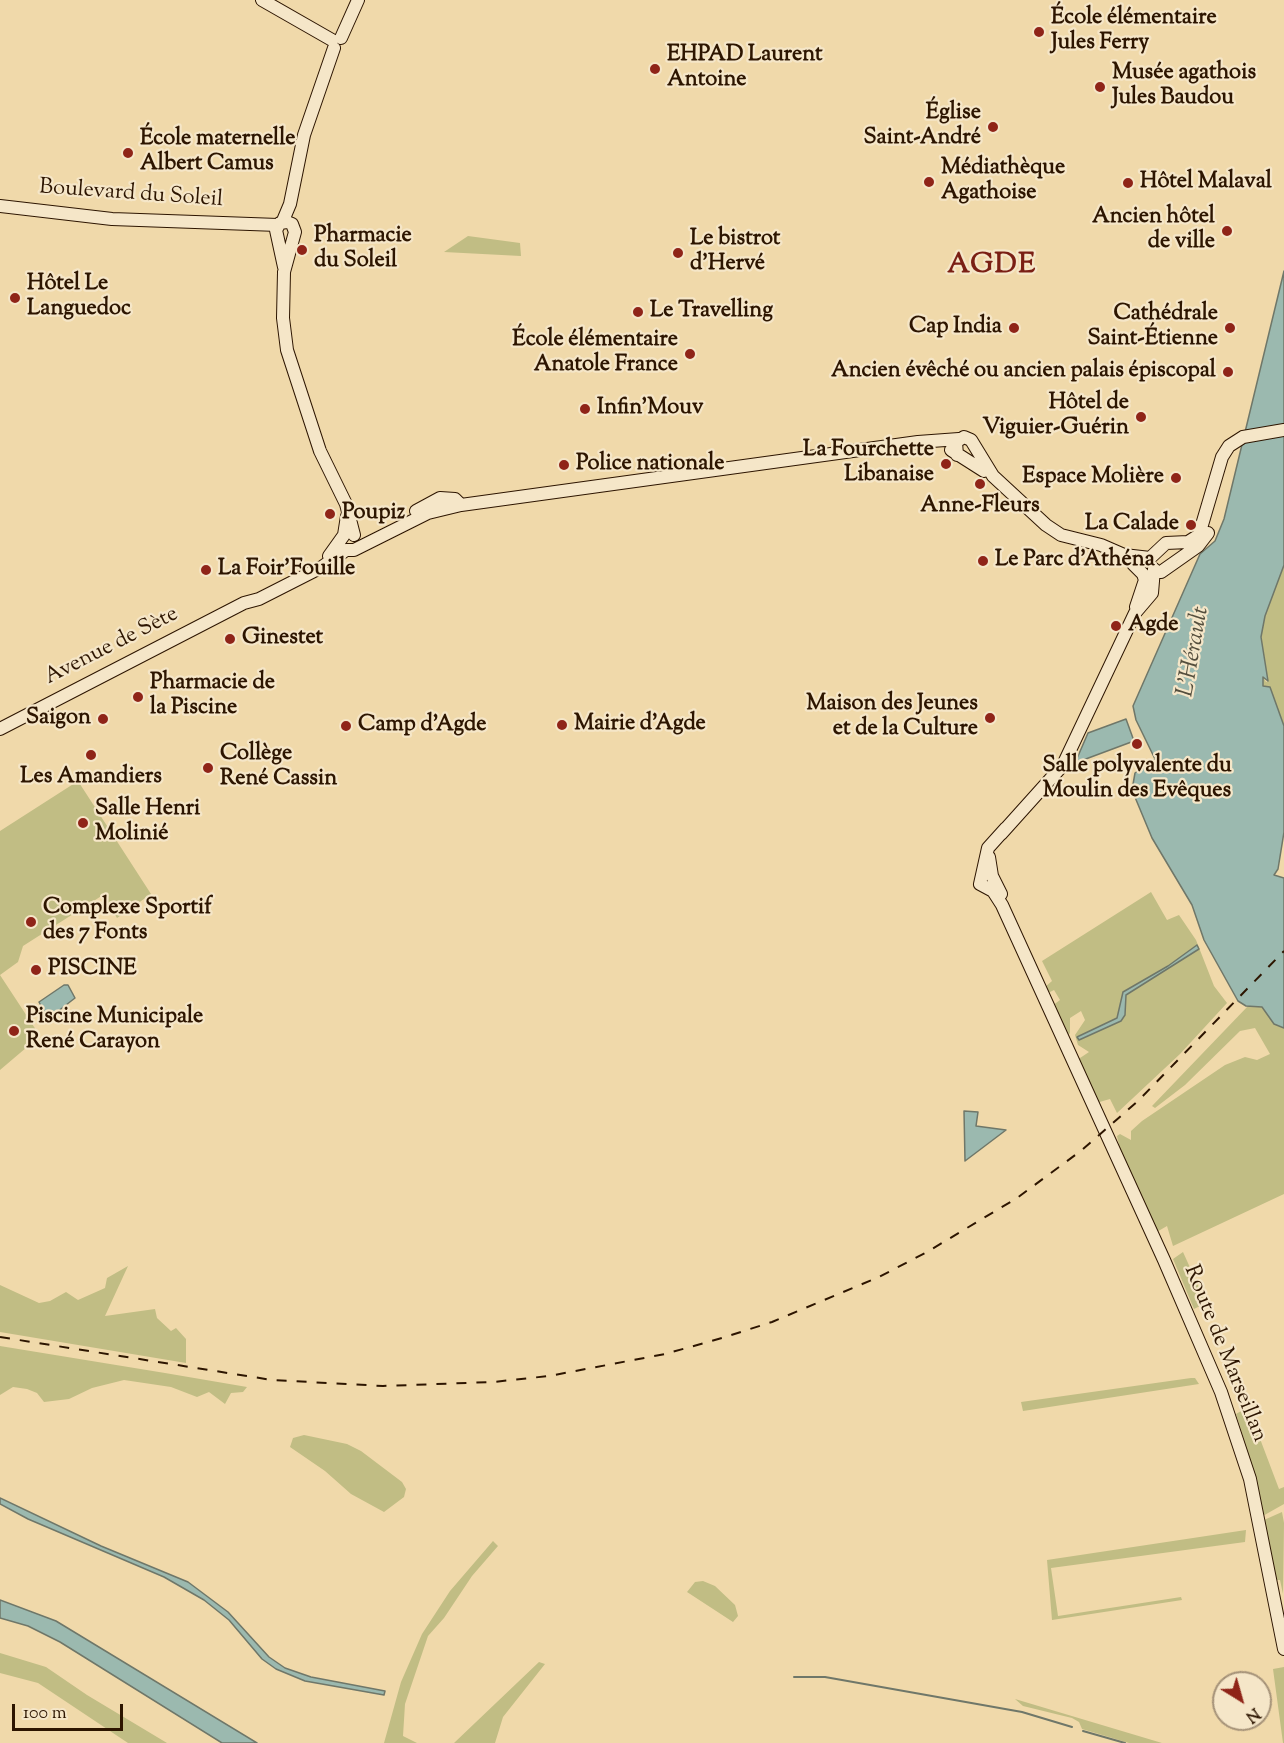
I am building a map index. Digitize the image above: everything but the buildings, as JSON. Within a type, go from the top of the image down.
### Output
[{"type":"main road","points":[[262,0],[336,42]]},
{"type":"main road","points":[[350,541],[348,509],[320,451],[287,350],[283,318],[283,231],[304,135],[336,42],[358,0]]},
{"type":"main road","name":"Boulevard du Soleil","points":[[0,206],[112,219],[259,226],[283,231]]},
{"type":"main road","points":[[1134,613],[1152,593],[1154,567],[1166,543],[1188,542],[1199,535],[1212,498],[1222,457],[1231,445],[1249,436],[1284,430]]},
{"type":"main road","points":[[961,456],[955,447],[959,439],[968,438],[975,445],[993,476]]},
{"type":"main road","name":"Avenue de Sète","points":[[0,729],[244,603],[259,599],[322,567],[350,541],[428,513],[461,505],[959,439]]},
{"type":"main road","points":[[932,442],[947,447],[993,476],[1046,525],[1062,535],[1154,567]]},
{"type":"main road","points":[[961,456],[973,454],[975,445]]},
{"type":"main road","name":"Avenue de Sète","points":[[350,541],[373,535],[440,498],[455,500],[461,505]]},
{"type":"main road","points":[[1079,540],[1097,551],[1133,564],[1154,567],[1180,559],[1207,536],[1211,524],[1212,498]]},
{"type":"main road","points":[[1176,543],[1181,550],[1180,559]]},
{"type":"main road","points":[[1090,707],[1134,613],[1145,580],[1143,574],[1133,564]]},
{"type":"main road","points":[[1090,707],[1109,684],[1140,616],[1157,598],[1154,567]]},
{"type":"main road","name":"Route de Marseillan","points":[[1090,707],[1063,765],[988,848],[988,880],[1038,980],[1180,1297],[1226,1407],[1250,1479],[1284,1649]]},
{"type":"shaded area","points":[[468,236],[520,243],[521,256],[444,252]]},
{"type":"shaded area","points":[[1284,565],[1284,726],[1270,688],[1263,686],[1262,675],[1266,682],[1268,681],[1261,637],[1265,616]]},
{"type":"shaded area","name":"Complexe Sportif des 7 Fonts","points":[[78,781],[151,894],[117,918],[103,895],[23,946],[18,962],[0,975],[0,831]]},
{"type":"shaded area","points":[[1151,892],[1167,920],[1179,915],[1196,940],[1214,986],[1227,1003],[1180,1054],[1117,1113],[1110,1099],[1096,1103],[1077,1060],[1089,1052],[1078,1045],[1075,1035],[1085,1020],[1081,1011],[1070,1018],[1070,1033],[1066,1037],[1052,1006],[1060,1000],[1054,990],[1048,993],[1045,987],[1052,981],[1042,961]]},
{"type":"shaded area","points":[[0,975],[40,1036],[0,1070]]},
{"type":"shaded area","points":[[1248,1006],[1263,1007],[1274,1024],[1284,1028],[1284,1194],[1173,1246],[1167,1226],[1155,1233],[1122,1159],[1117,1136],[1120,1134],[1131,1140],[1131,1131],[1142,1121],[1225,1065],[1245,1057],[1257,1060],[1270,1054],[1255,1028],[1240,1031],[1185,1085],[1155,1108],[1152,1106]]},
{"type":"shaded area","points":[[1183,1252],[1206,1303],[1194,1309],[1173,1259]]},
{"type":"shaded area","points":[[128,1266],[105,1316],[155,1309],[157,1318],[171,1331],[176,1328],[186,1339],[186,1363],[0,1332],[0,1285],[39,1303],[50,1301],[66,1292],[78,1300],[105,1288],[107,1278]]},
{"type":"shaded area","points":[[0,1346],[247,1387],[243,1392],[231,1393],[225,1404],[209,1392],[197,1397],[171,1387],[124,1380],[92,1388],[69,1399],[44,1402],[37,1393],[13,1387],[0,1395]]},
{"type":"shaded area","points":[[1195,1378],[1199,1384],[1023,1411],[1021,1402]]},
{"type":"shaded area","points":[[1248,1407],[1279,1489],[1284,1487],[1284,1504],[1261,1517],[1252,1466],[1236,1414]]},
{"type":"shaded area","points":[[304,1435],[347,1444],[361,1451],[402,1482],[406,1489],[404,1497],[384,1512],[351,1494],[325,1471],[290,1447],[293,1438]]},
{"type":"shaded area","points":[[1282,1512],[1284,1523],[1283,1594],[1280,1580],[1274,1580],[1264,1520]]},
{"type":"shaded area","points":[[1246,1530],[1245,1542],[1051,1568],[1058,1616],[1181,1597],[1182,1600],[1052,1620],[1047,1560]]},
{"type":"shaded area","points":[[493,1541],[498,1546],[472,1576],[444,1618],[428,1636],[405,1704],[403,1736],[417,1743],[384,1743],[401,1682],[422,1634],[450,1591]]},
{"type":"shaded area","points":[[703,1581],[715,1586],[735,1605],[738,1616],[733,1622],[687,1592],[695,1582]]},
{"type":"shaded area","points":[[0,1653],[46,1667],[87,1695],[167,1743],[128,1743],[38,1683],[0,1673]]},
{"type":"shaded area","points":[[539,1662],[545,1664],[503,1717],[495,1743],[454,1743]]},
{"type":"shaded area","points":[[1284,1667],[1284,1743],[1283,1743],[1273,1669]]},
{"type":"shaded area","points":[[1015,1699],[1162,1743],[1129,1743],[1082,1729],[1079,1722],[1072,1718],[1023,1706]]},
{"type":"water","name":"L'Hérault","points":[[1284,271],[1284,565],[1265,616],[1261,637],[1268,681],[1263,677],[1263,686],[1270,687],[1284,726],[1284,832],[1278,869],[1274,875],[1284,878],[1284,1028],[1274,1024],[1262,1007],[1246,1006],[1238,1001],[1204,940],[1192,905],[1152,838],[1132,790],[1135,773],[1155,759],[1136,720],[1133,706],[1200,554],[1215,541],[1224,519]]},
{"type":"water","points":[[1126,719],[1134,741],[1075,763],[1088,733]]},
{"type":"water","points":[[1197,945],[1199,949],[1126,995],[1125,1015],[1121,1021],[1079,1040],[1077,1037],[1117,1018],[1123,992],[1168,966]]},
{"type":"water","points":[[64,985],[68,985],[75,998],[48,1019],[39,1002]]},
{"type":"water","points":[[964,1111],[978,1112],[976,1126],[1006,1130],[965,1161]]},
{"type":"water","points":[[0,1498],[101,1546],[188,1582],[228,1612],[269,1657],[285,1668],[311,1677],[385,1691],[384,1695],[305,1681],[276,1669],[262,1659],[229,1620],[204,1600],[164,1577],[28,1519],[0,1504]]},
{"type":"water","points":[[0,1600],[56,1621],[257,1743],[222,1743],[60,1642],[28,1626],[0,1618]]},
{"type":"waterway","points":[[794,1677],[825,1677],[1022,1712],[1072,1727]]},
{"type":"waterway","points":[[1083,1731],[1125,1743]]},
{"type":"railway","points":[[0,1337],[272,1380],[383,1386],[493,1382],[549,1376],[665,1354],[722,1338],[772,1322],[879,1277],[927,1252],[1017,1198],[1082,1150],[1138,1101],[1284,951]]},
{"type":"place","name":"École élémentaire Jules Ferry","points":[[1039,32]]},
{"type":"place","name":"EHPAD Laurent Antoine","points":[[655,69]]},
{"type":"place","name":"Musée agathois Jules Baudou","points":[[1100,87]]},
{"type":"place","name":"Église Saint-André","points":[[993,127]]},
{"type":"place","name":"École maternelle Albert Camus","points":[[128,153]]},
{"type":"place","name":"Médiathèque Agathoise","points":[[929,182]]},
{"type":"place","name":"Hôtel Malaval","points":[[1128,183]]},
{"type":"place","name":"Ancien hôtel de ville","points":[[1227,231]]},
{"type":"place","name":"Pharmacie du Soleil","points":[[302,250]]},
{"type":"place","name":"Le bistrot d'Hervé","points":[[678,253]]},
{"type":"place","name":"Hôtel Le Languedoc","points":[[15,298]]},
{"type":"place","name":"Le Travelling","points":[[638,312]]},
{"type":"place","name":"Cap India","points":[[1014,328]]},
{"type":"place","name":"Cathédrale Saint-Étienne","points":[[1230,328]]},
{"type":"place","name":"École élémentaire Anatole France","points":[[690,354]]},
{"type":"place","name":"Ancien évêché ou ancien palais épiscopal","points":[[1228,372]]},
{"type":"place","name":"Infin'Mouv","points":[[585,409]]},
{"type":"place","name":"Hôtel de Viguier-Guérin","points":[[1141,417]]},
{"type":"place","name":"La Fourchette Libanaise","points":[[946,464]]},
{"type":"place","name":"Police nationale","points":[[564,465]]},
{"type":"place","name":"Espace Molière","points":[[1176,478]]},
{"type":"place","name":"Anne-Fleurs","points":[[980,484]]},
{"type":"place","name":"Poupiz","points":[[330,514]]},
{"type":"place","name":"La Calade","points":[[1191,525]]},
{"type":"place","name":"Le Parc d'Athéna","points":[[983,561]]},
{"type":"place","name":"La Foir'Fouille","points":[[206,570]]},
{"type":"place","name":"Agde","points":[[1116,626]]},
{"type":"place","name":"Ginestet","points":[[230,639]]},
{"type":"place","name":"Pharmacie de la Piscine","points":[[138,697]]},
{"type":"place","name":"Maison des Jeunes et de la Culture","points":[[990,718]]},
{"type":"place","name":"Saigon","points":[[103,719]]},
{"type":"place","name":"Mairie d'Agde","points":[[562,725]]},
{"type":"place","name":"Camp d'Agde","points":[[346,726]]},
{"type":"place","name":"Salle polyvalente du Moulin des Evêques","points":[[1137,744]]},
{"type":"place","name":"Les Amandiers","points":[[91,755]]},
{"type":"place","name":"Collège René Cassin","points":[[208,768]]},
{"type":"place","name":"Salle Henri Molinié","points":[[83,823]]},
{"type":"place","name":"Complexe Sportif des 7 Fonts","points":[[31,922]]},
{"type":"place","name":"PISCINE","points":[[36,970]]},
{"type":"place","name":"Piscine Municipale René Carayon","points":[[14,1031]]},
{"type":"district","name":"AGDE","points":[[992,267]]}]
